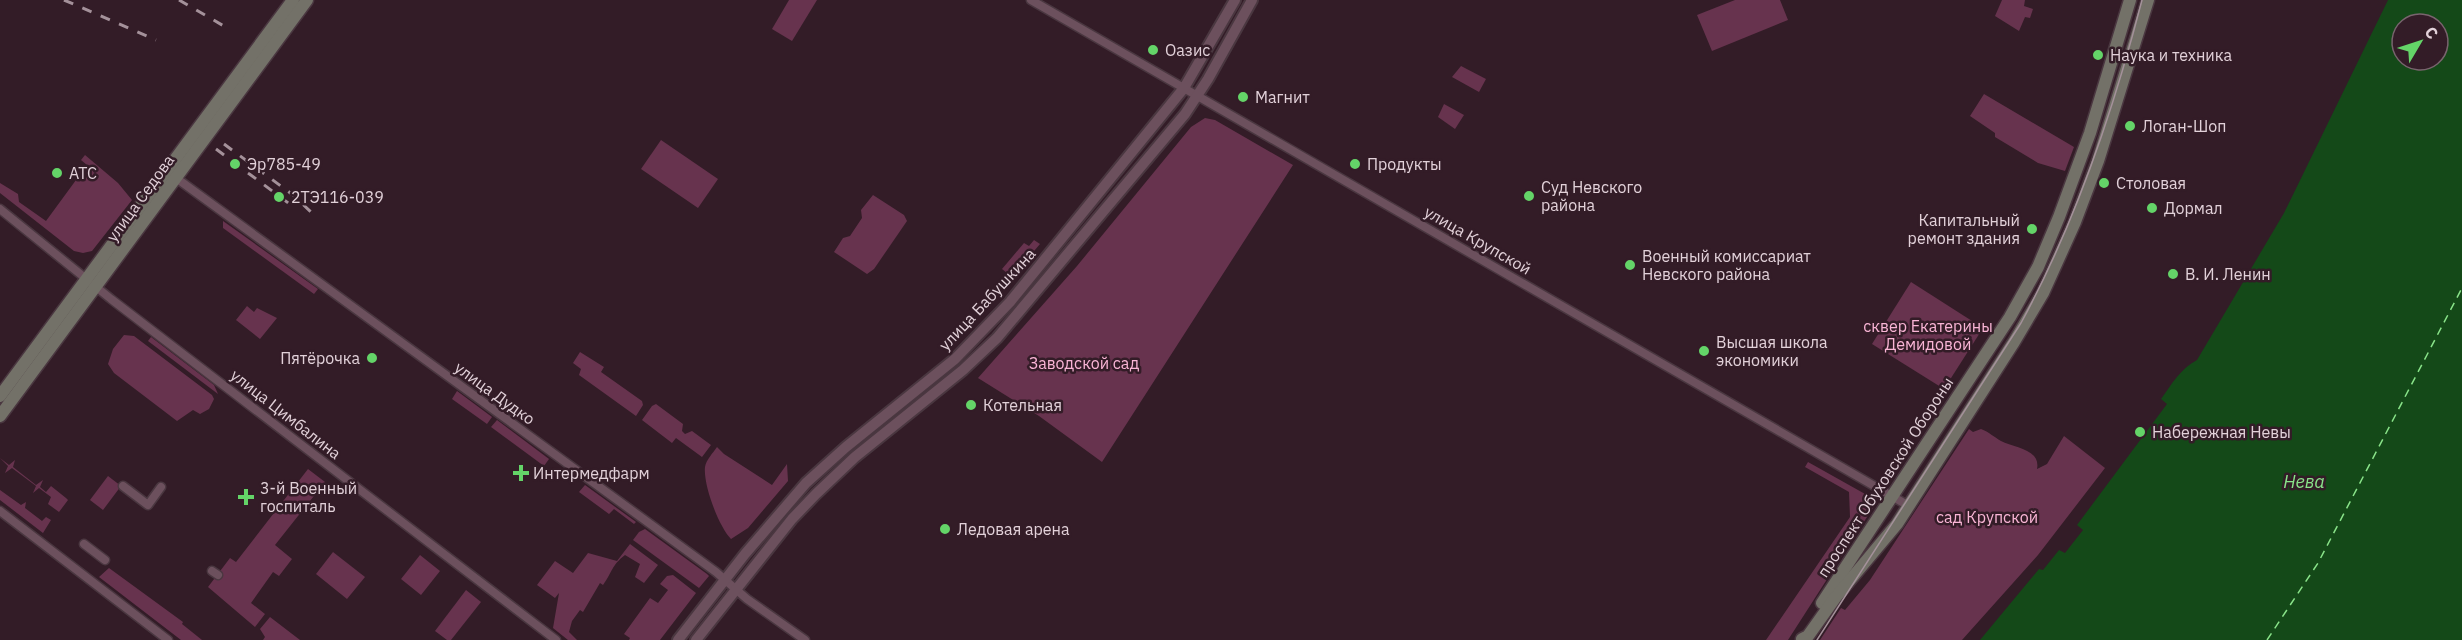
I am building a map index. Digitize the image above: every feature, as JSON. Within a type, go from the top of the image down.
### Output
[{"type":"main road","name":"улица Седова","points":[[0,416],[96,287],[171,174],[293,0]]},
{"type":"main road","name":"улица Седова","points":[[0,396],[86,278],[308,0]]},
{"type":"main road","name":"проспект Обуховской Обороны","points":[[1802,640],[1803,633],[1830,590],[2010,317],[2038,267],[2059,218],[2090,133],[2130,0]]},
{"type":"main road","name":"проспект Обуховской Обороны","points":[[1802,640],[1808,636],[1835,598],[1888,537],[2025,326],[2072,231],[2098,161],[2148,0]]},
{"type":"street","name":"улица Крупской","points":[[1030,0],[1909,506]]},
{"type":"street","name":"улица Бабушкина","points":[[678,640],[724,579],[806,483],[846,447],[954,359],[986,328],[1054,249],[1184,88],[1235,0]]},
{"type":"street","name":"улица Бабушкина","points":[[696,640],[792,519],[831,478],[963,370],[997,338],[1198,96],[1252,0]]},
{"type":"street","name":"улица Дудко","points":[[171,174],[805,640]]},
{"type":"street","name":"улица Цимбалина","points":[[0,209],[96,287],[556,640]]},
{"type":"street","points":[[123,486],[148,505],[161,487]]},
{"type":"street","points":[[0,511],[168,640]]},
{"type":"street","points":[[84,544],[105,560]]},
{"type":"green space","points":[[789,0],[817,0],[792,41],[772,29]]},
{"type":"green space","points":[[1735,0],[1780,0],[1788,20],[1712,51],[1697,15]]},
{"type":"green space","points":[[2002,0],[2025,0],[2024,6],[2033,9],[2030,18],[2025,17],[2019,31],[1995,16]]},
{"type":"green space","points":[[1461,66],[1486,79],[1479,92],[1452,77]]},
{"type":"green space","points":[[1984,94],[2074,147],[2065,171],[2038,163],[1995,137],[1995,133],[1970,116]]},
{"type":"green space","points":[[1444,104],[1464,115],[1455,129],[1438,117]]},
{"type":"green space","name":"Заводской сад","points":[[1205,118],[1215,120],[1293,165],[1102,462],[1039,416],[978,378],[1077,266],[1191,127]]},
{"type":"green space","points":[[661,140],[718,179],[698,208],[641,169]]},
{"type":"green space","points":[[85,155],[118,183],[132,200],[92,251],[83,253],[74,251],[0,193],[0,183],[18,194],[19,202],[46,221],[87,165],[81,160]]},
{"type":"green space","points":[[873,195],[904,215],[907,221],[874,269],[867,274],[834,252],[843,238],[850,236],[862,218],[861,210]]},
{"type":"green space","points":[[223,221],[318,289],[314,294],[223,228]]},
{"type":"green space","points":[[1034,240],[1040,244],[1012,277],[1002,269],[1024,243],[1029,246]]},
{"type":"green space","name":"сквер Екатерины Демидовой","points":[[1911,282],[1983,328],[1944,389],[1872,344]]},
{"type":"green space","points":[[247,306],[254,312],[257,308],[277,318],[260,339],[236,320]]},
{"type":"green space","points":[[124,335],[134,336],[212,395],[214,399],[209,409],[200,414],[193,410],[177,421],[114,373],[108,364],[113,349]]},
{"type":"green space","points":[[151,337],[214,385],[218,394],[148,341]]},
{"type":"green space","points":[[580,352],[604,367],[601,372],[642,401],[643,405],[636,416],[579,375],[581,369],[573,363]]},
{"type":"green space","points":[[457,391],[492,417],[487,424],[452,399]]},
{"type":"green space","points":[[656,404],[683,424],[682,431],[685,434],[692,431],[711,445],[702,457],[676,438],[672,443],[642,420]]},
{"type":"green space","points":[[497,420],[549,459],[544,466],[491,427]]},
{"type":"green space","name":"сад Крупской","points":[[1969,429],[1973,432],[1981,429],[2001,441],[2031,453],[2037,462],[2037,469],[2047,464],[2064,436],[2105,468],[2038,555],[1962,640],[1820,640],[1841,608],[1845,610],[1870,580]]},
{"type":"green space","points":[[717,447],[772,485],[787,464],[788,481],[748,528],[731,539],[713,505],[705,475],[707,462]]},
{"type":"green space","points":[[0,458],[9,465],[15,460],[13,467],[36,485],[43,480],[40,487],[46,492],[51,486],[66,498],[68,500],[59,512],[48,504],[51,497],[39,488],[33,493],[36,486],[12,468],[5,473],[8,466]]},
{"type":"green space","points":[[1808,462],[1874,499],[1876,503],[1788,640],[1766,640],[1850,517],[1849,492],[1805,467]]},
{"type":"green space","points":[[308,469],[325,482],[275,545],[292,559],[279,576],[273,572],[251,603],[265,614],[255,627],[208,587],[230,558],[236,562]]},
{"type":"green space","points":[[108,476],[121,486],[103,510],[90,500]]},
{"type":"green space","points":[[585,485],[636,522],[634,524],[614,509],[609,514],[579,492]]},
{"type":"green space","points":[[0,490],[21,505],[26,502],[25,508],[42,521],[46,517],[51,520],[43,533],[0,500]]},
{"type":"green space","points":[[645,529],[709,576],[699,588],[633,540],[639,532]]},
{"type":"green space","points":[[630,544],[658,565],[644,583],[635,577],[640,564],[625,555],[620,559],[603,585],[600,583],[583,612],[580,610],[572,621],[569,632],[577,640],[568,640],[553,628],[559,593],[555,598],[537,585],[555,561],[573,573],[588,553],[617,561]]},
{"type":"green space","points":[[333,552],[365,577],[347,599],[316,574]]},
{"type":"green space","points":[[420,555],[440,571],[421,595],[401,579]]},
{"type":"green space","points":[[109,568],[183,622],[182,624],[202,640],[181,640],[99,577]]},
{"type":"green space","points":[[673,575],[696,593],[660,640],[629,640],[630,638],[624,634],[650,598],[658,603],[668,590],[660,584],[667,576]]},
{"type":"green space","points":[[466,590],[481,602],[451,640],[447,640],[435,631]]},
{"type":"green space","points":[[270,617],[300,640],[263,640],[265,637],[260,629]]},
{"type":"water","name":"Нева","points":[[2388,0],[2462,0],[2462,640],[1980,640],[2039,569],[2043,570],[2059,550],[2065,553],[2083,530],[2077,525],[2167,404],[2161,399],[2181,372],[2197,360],[2284,213]]},
{"type":"ferry route","points":[[2267,640],[2318,563],[2462,288]]},
{"type":"tram line","points":[[1817,640],[2021,323],[2041,285],[2091,166],[2119,84],[2142,0]]},
{"type":"railway","points":[[64,0],[156,40]]},
{"type":"railway","points":[[179,0],[229,29]]},
{"type":"railway","points":[[224,144],[293,195],[312,213]]},
{"type":"railway","points":[[216,149],[291,205]]},
{"type":"place","name":"Оазис","points":[[1153,50]]},
{"type":"place","name":"Наука и техника","points":[[2098,55]]},
{"type":"place","name":"Магнит","points":[[1243,97]]},
{"type":"place","name":"Логан-Шоп","points":[[2130,126]]},
{"type":"place","name":"Эр785-49","points":[[235,164]]},
{"type":"place","name":"Продукты","points":[[1355,164]]},
{"type":"place","name":"АТС","points":[[57,173]]},
{"type":"place","name":"Столовая","points":[[2104,183]]},
{"type":"place","name":"Суд Невского района","points":[[1529,196]]},
{"type":"place","name":"2ТЭ116-039","points":[[279,197]]},
{"type":"place","name":"Дормал","points":[[2152,208]]},
{"type":"place","name":"Капитальный ремонт здания","points":[[2032,229]]},
{"type":"place","name":"Военный комиссариат Невского района","points":[[1630,265]]},
{"type":"place","name":"В. И. Ленин","points":[[2173,274]]},
{"type":"place","name":"Высшая школа экономики","points":[[1704,351]]},
{"type":"place","name":"Пятёрочка","points":[[372,358]]},
{"type":"place","name":"Котельная","points":[[971,405]]},
{"type":"place","name":"Набережная Невы","points":[[2140,432]]},
{"type":"place","name":"Интермедфарм","points":[[521,473]]},
{"type":"place","name":"3-й Военный госпиталь","points":[[246,497]]},
{"type":"place","name":"Ледовая арена","points":[[945,529]]}]
